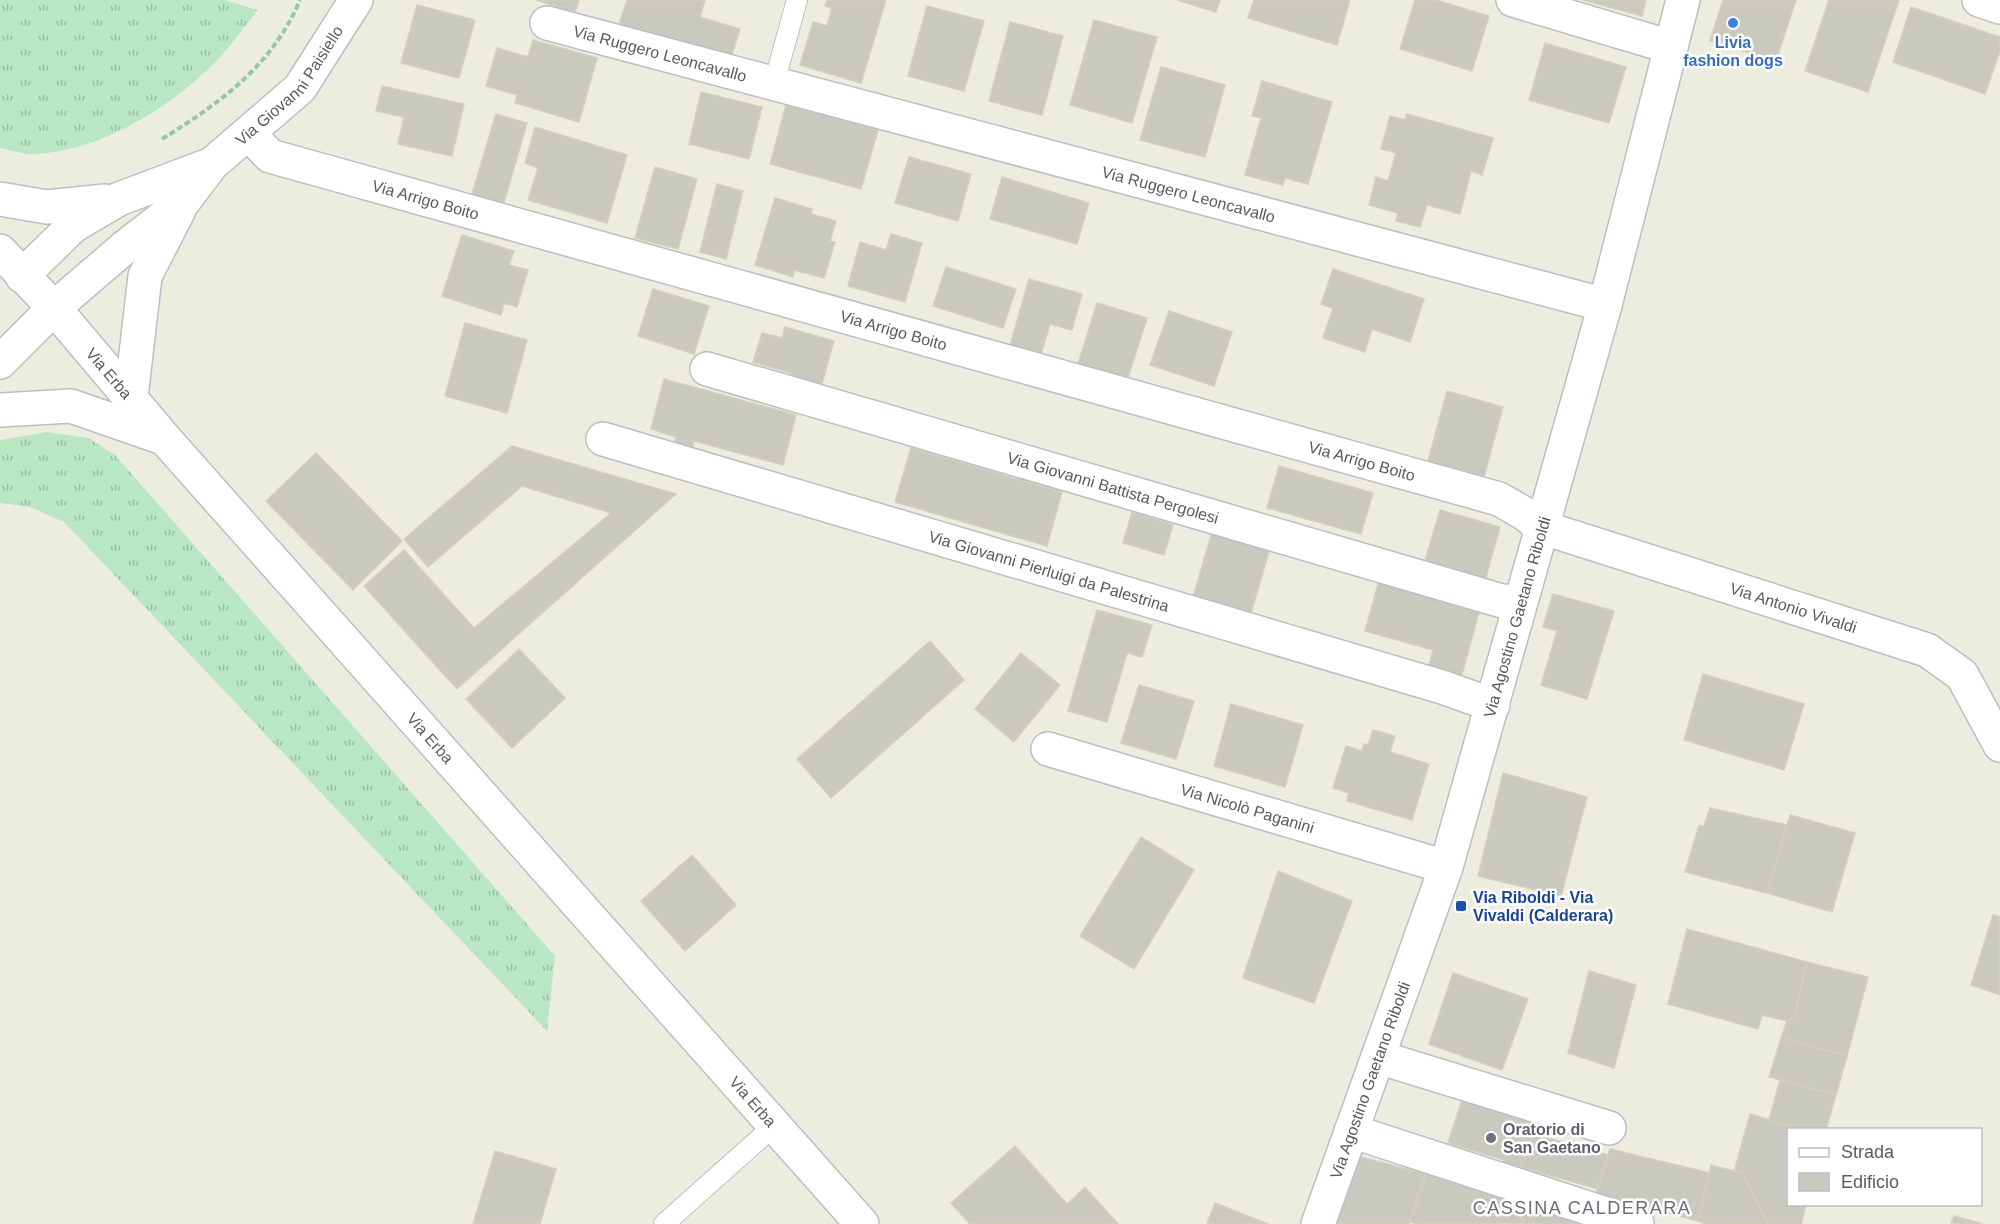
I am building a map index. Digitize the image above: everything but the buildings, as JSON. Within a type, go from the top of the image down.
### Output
[{"type":"street","name":"Via Giovanni Paisiello","points":[[212,164],[300,88],[356,0]]},
{"type":"street","points":[[1512,0],[1661,44]]},
{"type":"street","name":"Via Agostino Gaetano Riboldi","points":[[1318,1224],[1446,867],[1520,602],[1533,520],[1605,305],[1661,44],[1683,0]]},
{"type":"street","points":[[1979,0],[2000,8]]},
{"type":"street","name":"Via Ruggero Leoncavallo","points":[[547,23],[1605,305]]},
{"type":"street","name":"Via Arrigo Boito","points":[[249,134],[270,156],[1499,499],[1533,520]]},
{"type":"street","points":[[11,283],[73,225],[119,199],[212,164]]},
{"type":"street","points":[[131,397],[145,276],[184,201],[212,164]]},
{"type":"street","points":[[0,199],[47,207],[119,199]]},
{"type":"street","points":[[0,362],[54,309],[125,247],[184,201]]},
{"type":"street","name":"Via Erba","points":[[0,251],[11,283],[54,309],[165,439],[862,1224]]},
{"type":"street","name":"Via Giovanni Battista Pergolesi","points":[[707,369],[1502,601],[1520,602]]},
{"type":"street","points":[[0,410],[71,406],[165,439]]},
{"type":"street","name":"Via Giovanni Pierluigi da Palestrina","points":[[603,439],[1431,683],[1493,705]]},
{"type":"street","name":"Via Antonio Vivaldi","points":[[1533,520],[1927,650],[1962,675],[2000,745]]},
{"type":"street","name":"Via Nicolò Paganini","points":[[1048,749],[1446,867]]},
{"type":"street","points":[[1378,1057],[1609,1128]]},
{"type":"street","points":[[1351,1131],[1637,1224]]},
{"type":"lane","points":[[774,83],[797,0]]},
{"type":"lane","points":[[664,1224],[775,1125]]},
{"type":"path","points":[[156,143],[216,106],[263,61],[300,0]]},
{"type":"green space","points":[[0,0],[225,0],[258,10],[235,40],[202,75],[160,108],[137,122],[87,144],[62,151],[32,154],[0,148]]},
{"type":"green space","points":[[47,432],[88,438],[115,455],[555,956],[547,1031],[64,522],[30,507],[0,503],[0,440]]},
{"type":"place","name":"Livia fashion dogs","points":[[1733,23]]},
{"type":"place","name":"Via Riboldi - Via Vivaldi (Calderara)","points":[[1461,906]]},
{"type":"place","name":"Oratorio di San Gaetano","points":[[1491,1138]]},
{"type":"district","name":"CASSINA CALDERARA","points":[[1582,1208]]}]
